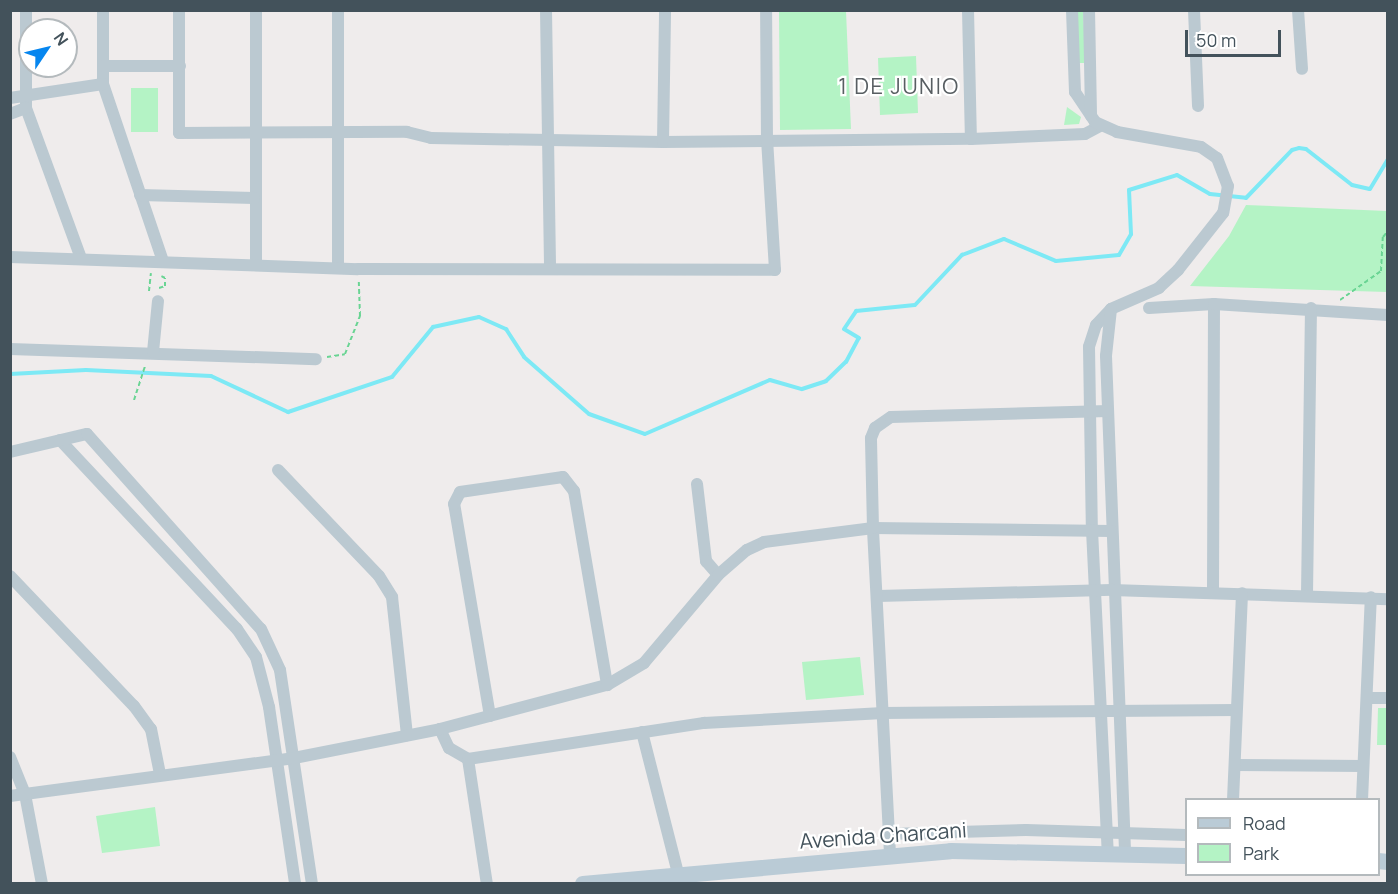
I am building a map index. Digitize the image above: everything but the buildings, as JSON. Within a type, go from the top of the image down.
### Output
[{"type":"main road","name":"Avenida Charcani","points":[[583,884],[678,873],[890,854],[951,851],[1185,856]]},
{"type":"street","points":[[26,10],[27,103],[81,258]]},
{"type":"street","points":[[103,10],[104,84],[162,266]]},
{"type":"street","points":[[179,10],[179,133],[407,132],[431,138],[546,138],[663,142],[971,139],[1085,134],[1100,126]]},
{"type":"street","points":[[256,10],[256,264]]},
{"type":"street","points":[[338,10],[336,134],[338,268]]},
{"type":"street","points":[[546,10],[546,138],[550,268]]},
{"type":"street","points":[[663,142],[665,10]]},
{"type":"street","points":[[10,257],[81,258],[162,266],[256,264],[358,269],[775,270],[767,141],[766,10]]},
{"type":"street","points":[[968,10],[971,139]]},
{"type":"street","points":[[1072,10],[1074,85],[1091,117],[1100,126],[1201,147],[1217,158],[1228,186],[1226,202],[1208,233],[1159,288],[1112,309],[1096,325],[1089,347],[1092,412],[1092,530],[1108,854]]},
{"type":"street","points":[[1089,10],[1091,117]]},
{"type":"street","points":[[1194,10],[1198,106]]},
{"type":"street","points":[[1298,10],[1302,69]]},
{"type":"street","points":[[104,66],[180,66]]},
{"type":"street","points":[[10,114],[27,103],[104,84]]},
{"type":"street","points":[[10,98],[27,103]]},
{"type":"street","points":[[140,195],[255,198]]},
{"type":"street","points":[[153,352],[158,301]]},
{"type":"street","points":[[1149,308],[1215,304],[1311,308],[1339,314],[1388,315]]},
{"type":"street","points":[[1213,591],[1215,304]]},
{"type":"street","points":[[1307,594],[1311,308]]},
{"type":"street","points":[[1112,309],[1106,356],[1112,590],[1125,855]]},
{"type":"street","points":[[10,349],[316,359]]},
{"type":"street","points":[[890,854],[873,528],[871,438],[882,421],[891,417],[1108,411]]},
{"type":"street","points":[[10,452],[87,434],[261,629],[280,670],[312,884]]},
{"type":"street","points":[[60,440],[248,642],[264,674],[295,884]]},
{"type":"street","points":[[278,470],[379,576],[392,597],[407,735]]},
{"type":"street","points":[[490,717],[454,504],[460,492],[563,477],[574,491],[607,686]]},
{"type":"street","points":[[698,484],[706,561],[718,575]]},
{"type":"street","points":[[10,796],[160,774],[294,758],[440,729],[607,686],[644,663],[718,575],[747,550],[764,542],[873,528],[1111,531]]},
{"type":"street","points":[[10,576],[134,706],[151,729],[160,774]]},
{"type":"street","points":[[878,596],[1112,590],[1213,591],[1388,598]]},
{"type":"street","points":[[1233,798],[1242,592]]},
{"type":"street","points":[[1362,798],[1371,597]]},
{"type":"street","points":[[1368,698],[1388,698]]},
{"type":"street","points":[[440,729],[449,748],[468,759],[704,723],[883,713],[1236,710]]},
{"type":"street","points":[[642,732],[678,873]]},
{"type":"street","points":[[10,757],[25,794],[42,884]]},
{"type":"street","points":[[468,759],[487,884]]},
{"type":"street","points":[[1236,765],[1363,766]]},
{"type":"street","points":[[889,834],[1107,831],[1185,835]]},
{"type":"path","points":[[1339,314],[1340,298],[1381,271],[1383,237],[1388,231]]},
{"type":"path","points":[[158,301],[165,302],[166,295],[159,294],[159,286],[165,286],[165,278],[160,278],[162,266]]},
{"type":"path","points":[[316,359],[345,354],[360,316],[358,269]]},
{"type":"path","points":[[134,400],[145,367]]},
{"type":"green space","points":[[779,11],[846,11],[851,129],[780,130]]},
{"type":"green space","points":[[1077,11],[1083,11],[1086,63],[1079,63]]},
{"type":"green space","points":[[916,56],[918,113],[880,115],[878,58]]},
{"type":"green space","points":[[131,88],[158,88],[158,132],[131,132]]},
{"type":"green space","points":[[1067,107],[1081,117],[1079,124],[1064,125]]},
{"type":"green space","points":[[1246,205],[1387,211],[1387,292],[1190,286],[1229,236]]},
{"type":"green space","points":[[860,657],[864,695],[806,700],[802,662]]},
{"type":"green space","points":[[1378,708],[1387,708],[1387,745],[1377,745]]},
{"type":"green space","points":[[155,807],[160,846],[102,853],[96,816]]},
{"type":"waterway","points":[[10,374],[86,370],[211,376],[288,412],[392,377],[433,327],[479,317],[506,329],[524,357],[589,414],[645,434],[770,380],[802,389],[826,381],[846,362],[859,338],[844,329],[856,311],[915,305],[962,255],[1004,239],[1056,261],[1119,255],[1131,234],[1129,190],[1177,175],[1210,194],[1246,198],[1292,150],[1299,148],[1306,149],[1352,185],[1370,189],[1388,159]]},
{"type":"district","name":"1 DE JUNIO","points":[[899,87]]}]
